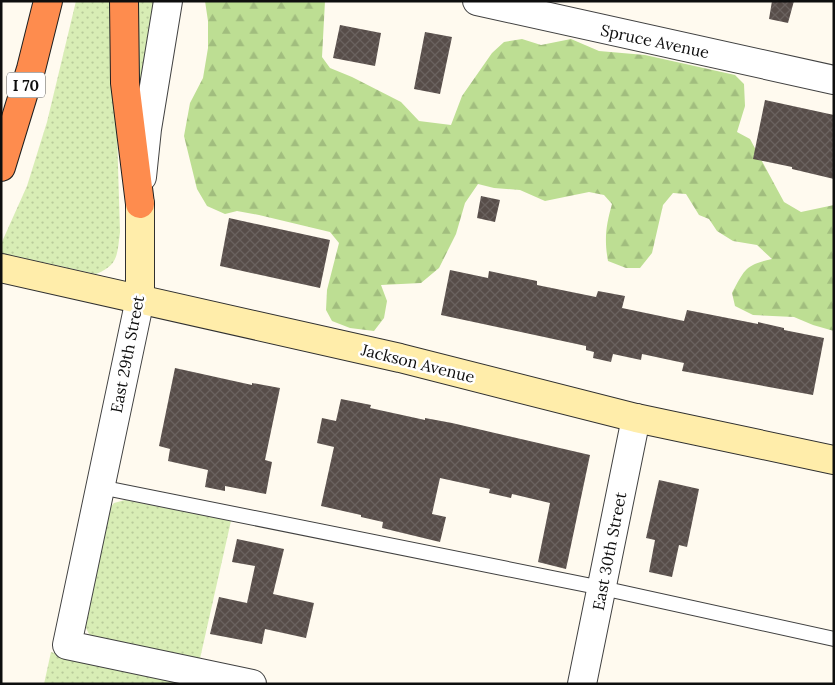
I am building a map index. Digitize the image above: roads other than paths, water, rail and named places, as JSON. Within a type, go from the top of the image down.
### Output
[{"type":"highway","name":"I 70","points":[[1,167],[31,69],[48,1]]},
{"type":"highway","points":[[124,1],[125,82],[140,204]]},
{"type":"street","name":"East 29th Street","points":[[168,1],[147,129],[140,204],[140,299],[67,645],[252,684]]},
{"type":"street","name":"Spruce Avenue","points":[[477,1],[834,80]]},
{"type":"street","name":"Jackson Avenue","points":[[1,268],[400,358],[636,418],[834,460]]},
{"type":"street","name":"East 30th Street","points":[[582,684],[636,418]]},
{"type":"lane","points":[[100,486],[602,588],[834,639]]}]
